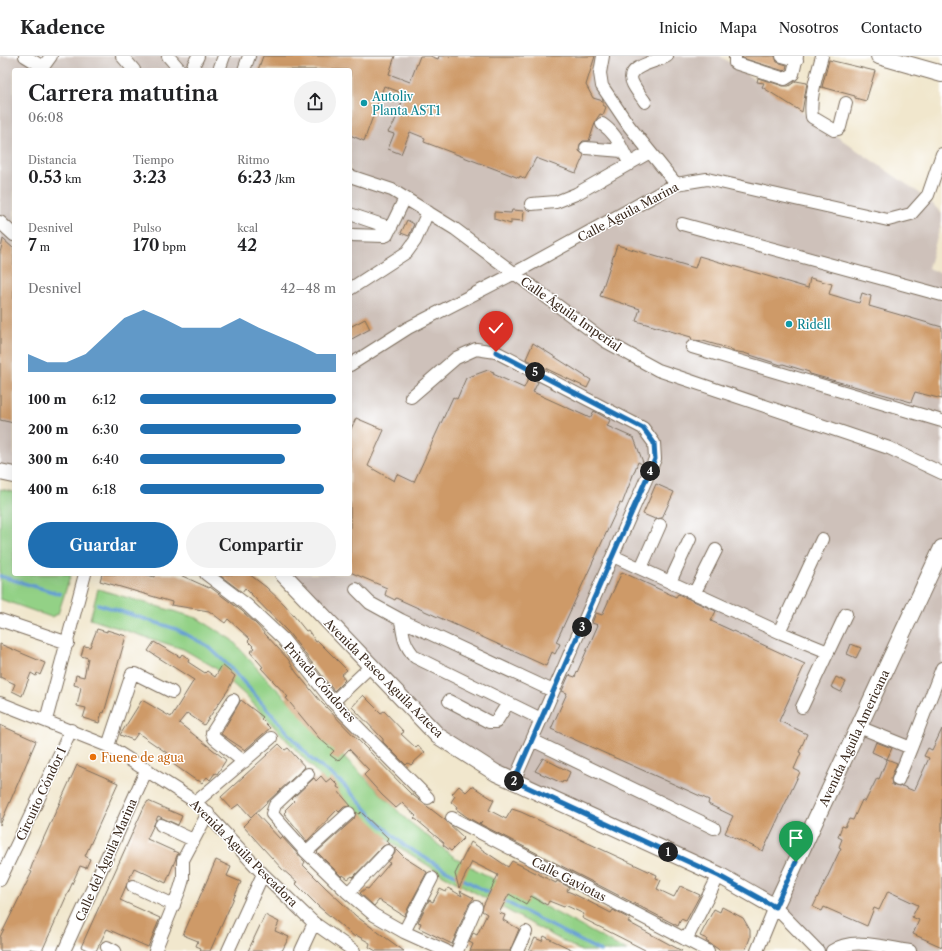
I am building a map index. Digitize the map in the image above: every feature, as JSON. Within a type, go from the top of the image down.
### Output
[{"type":"main road","points":[[879,56],[942,74]]},
{"type":"main road","points":[[0,472],[12,475]]},
{"type":"main road","name":"Avenida Aguila Americana","points":[[775,907],[942,548]]},
{"type":"main road","name":"Avenida Paseo Aguila Azteca","points":[[285,576],[438,736],[467,755],[514,781],[719,876],[775,907]]},
{"type":"street","points":[[25,56],[43,67],[51,56]]},
{"type":"street","points":[[122,56],[132,68]]},
{"type":"street","points":[[168,56],[178,68]]},
{"type":"street","points":[[192,68],[198,56]]},
{"type":"street","points":[[220,68],[224,56]]},
{"type":"street","points":[[245,68],[248,56]]},
{"type":"street","points":[[603,56],[600,73],[602,86],[650,152],[676,184]]},
{"type":"street","points":[[645,102],[632,82],[632,74],[637,67],[667,56]]},
{"type":"street","points":[[734,56],[735,63],[784,79],[793,74],[797,58],[782,56]]},
{"type":"street","points":[[822,56],[815,80],[811,111],[812,117],[834,130],[838,129],[840,127],[846,103]]},
{"type":"street","points":[[602,124],[611,130],[617,138],[622,151],[630,164]]},
{"type":"street","points":[[586,148],[622,151]]},
{"type":"street","points":[[531,204],[556,202],[576,194],[650,152]]},
{"type":"street","name":"Calle Águila Marina","points":[[352,364],[408,328],[513,274],[676,184],[706,179],[888,220],[911,214],[928,195],[942,154]]},
{"type":"street","name":"Calle Águila Imperial","points":[[352,177],[392,190],[428,212],[454,229],[605,341],[658,370],[889,448],[942,473]]},
{"type":"street","points":[[352,235],[387,235],[405,198]]},
{"type":"street","points":[[352,288],[406,252],[415,241],[428,212]]},
{"type":"street","points":[[352,215],[391,228]]},
{"type":"street","points":[[0,222],[12,232]]},
{"type":"street","points":[[682,224],[942,295]]},
{"type":"street","points":[[692,347],[942,421]]},
{"type":"street","points":[[411,397],[456,358],[476,349],[496,352],[643,428],[654,443],[655,459],[514,781]]},
{"type":"street","points":[[641,568],[660,525]]},
{"type":"street","points":[[670,582],[690,539]]},
{"type":"street","points":[[779,632],[822,539]]},
{"type":"street","points":[[694,594],[716,550]]},
{"type":"street","points":[[613,556],[779,632],[828,652]]},
{"type":"street","points":[[46,720],[68,643],[85,576]]},
{"type":"street","name":"Privada Cóndores","points":[[209,576],[247,605],[283,639],[333,702],[428,798]]},
{"type":"street","points":[[356,589],[370,603],[402,620],[553,691]]},
{"type":"street","points":[[802,707],[846,614]]},
{"type":"street","points":[[0,620],[68,643]]},
{"type":"street","points":[[402,620],[403,638],[408,649],[415,657],[541,719]]},
{"type":"street","points":[[333,702],[371,666]]},
{"type":"street","points":[[898,780],[942,668]]},
{"type":"street","points":[[108,746],[132,674],[136,674],[172,692]]},
{"type":"street","points":[[233,700],[212,734],[214,738],[244,762]]},
{"type":"street","points":[[450,701],[489,722],[496,722],[508,703]]},
{"type":"street","name":"Avenida Aguila Pescadora","points":[[0,703],[46,720],[108,746],[147,769],[196,802],[208,813],[263,874],[314,923],[354,951]]},
{"type":"street","points":[[859,727],[911,748]]},
{"type":"street","name":"Circuito Cóndor I","points":[[0,880],[71,730]]},
{"type":"street","points":[[196,802],[271,738]]},
{"type":"street","points":[[532,740],[714,828]]},
{"type":"street","name":"Calle del Águila Marina","points":[[64,951],[147,769]]},
{"type":"street","points":[[308,774],[275,805],[272,814],[306,852],[348,893],[374,915],[404,932],[446,951]]},
{"type":"street","points":[[155,951],[183,879],[183,860],[208,813]]},
{"type":"street","points":[[306,852],[349,813]]},
{"type":"street","name":"Calle Gaviotas","points":[[452,818],[708,951]]},
{"type":"street","points":[[161,825],[193,840]]},
{"type":"street","points":[[348,893],[388,851]]},
{"type":"street","points":[[228,951],[263,874]]},
{"type":"street","points":[[686,940],[719,876]]},
{"type":"street","points":[[404,932],[432,878]]},
{"type":"street","points":[[133,886],[174,905]]},
{"type":"street","points":[[457,951],[476,907]]},
{"type":"street","points":[[775,907],[818,951]]},
{"type":"street","name":"Avenida Aguila Americana","points":[[757,951],[775,907]]},
{"type":"street","points":[[301,951],[314,923]]},
{"type":"street","points":[[517,951],[526,932]]},
{"type":"street","points":[[832,951],[840,946],[910,951]]},
{"type":"shaded area","points":[[0,56],[720,56],[928,199],[942,214],[942,221],[928,268],[942,273],[942,951],[820,951],[777,906],[503,776],[441,736],[282,576],[352,576],[352,68],[12,68],[12,474],[0,471]]},
{"type":"green space","points":[[0,489],[12,492],[12,576],[70,576],[58,614],[51,617],[0,599]]},
{"type":"green space","points":[[98,589],[197,618],[232,640],[263,675],[407,820],[458,860],[627,951],[581,951],[443,875],[366,826],[245,695],[214,667],[183,649],[90,619]]},
{"type":"building","points":[[263,56],[395,56],[389,74],[410,82],[420,56],[430,56],[438,59],[439,56],[595,56],[586,85],[593,98],[603,101],[603,105],[606,107],[603,115],[600,114],[596,120],[589,141],[583,141],[580,144],[579,151],[584,155],[576,173],[536,158],[525,179],[424,142],[425,138],[410,132],[401,154],[388,149],[394,134],[388,132],[394,123],[405,94],[384,86],[364,141],[352,136],[352,68],[259,68]]},
{"type":"building","points":[[742,56],[775,56],[777,62],[787,65],[784,71],[742,58]]},
{"type":"building","points":[[829,60],[875,71],[866,101],[855,98],[855,96],[822,87]]},
{"type":"building","points":[[758,78],[783,86],[789,86],[796,81],[807,83],[802,112],[762,87],[764,83],[757,82]]},
{"type":"building","points":[[512,210],[524,211],[523,221],[511,220],[511,224],[494,219],[494,212],[511,213]]},
{"type":"building","points":[[407,220],[414,224],[409,236],[401,233]]},
{"type":"building","points":[[3,239],[12,247],[12,423],[0,420],[0,253]]},
{"type":"building","name":"Ridell","points":[[617,245],[695,268],[699,256],[808,288],[810,278],[832,284],[829,294],[859,303],[862,293],[871,296],[869,306],[942,327],[942,399],[915,392],[911,402],[810,374],[809,372],[744,353],[732,351],[731,349],[703,341],[692,340],[691,337],[636,321],[640,309],[600,296]]},
{"type":"building","points":[[365,319],[370,329],[352,339],[352,326]]},
{"type":"building","points":[[533,343],[591,380],[587,388],[526,359]]},
{"type":"building","points":[[488,370],[494,372],[493,374],[524,388],[529,377],[538,382],[533,392],[590,418],[594,411],[610,420],[607,426],[634,438],[644,465],[638,462],[622,504],[620,503],[556,642],[560,644],[555,654],[552,652],[546,666],[396,598],[395,600],[385,595],[387,588],[352,573],[352,427],[356,418],[384,430],[368,466],[394,481],[397,474],[414,482],[453,397],[457,399],[466,378]]},
{"type":"building","points":[[656,484],[674,492],[662,518],[655,519],[643,514]]},
{"type":"building","points":[[622,572],[676,597],[678,594],[716,611],[711,621],[805,664],[779,721],[807,734],[799,752],[801,753],[794,769],[800,772],[763,851],[725,833],[733,816],[708,804],[709,800],[551,729],[567,693],[562,691],[569,675],[575,677],[598,625],[592,623],[596,613],[602,615]]},
{"type":"building","points":[[101,576],[182,576],[209,588],[210,587],[242,611],[256,624],[288,659],[296,672],[321,702],[410,793],[445,820],[464,838],[451,851],[443,845],[444,843],[414,818],[416,816],[402,803],[396,808],[382,795],[364,775],[369,770],[349,749],[338,761],[330,755],[334,751],[319,738],[286,698],[288,697],[261,668],[263,667],[250,652],[255,648],[248,641],[250,639],[228,619],[225,623],[209,611],[171,605],[172,602],[100,581]]},
{"type":"building","points":[[221,576],[252,576],[266,587],[285,605],[306,631],[308,630],[316,642],[318,641],[347,670],[341,675],[345,680],[334,691],[288,632],[245,588],[242,592]]},
{"type":"building","points":[[97,629],[107,632],[107,630],[126,636],[104,713],[102,712],[99,723],[83,718],[86,708],[77,706],[81,687],[74,685],[76,675],[84,677],[88,658],[81,656],[84,646],[90,647]]},
{"type":"building","points":[[154,642],[180,657],[182,654],[189,659],[188,662],[205,673],[207,671],[215,677],[222,665],[235,676],[228,690],[204,725],[187,713],[179,723],[226,760],[217,774],[215,773],[210,780],[207,777],[202,783],[173,764],[175,762],[165,756],[167,753],[138,733],[133,740],[120,735],[142,700],[171,717],[194,680],[148,651]]},
{"type":"building","points":[[0,644],[45,663],[40,675],[37,673],[36,676],[31,673],[22,696],[12,691],[15,684],[0,677]]},
{"type":"building","points":[[851,644],[861,648],[856,658],[847,654]]},
{"type":"building","points":[[836,677],[846,682],[841,692],[831,687]]},
{"type":"building","points":[[363,695],[381,713],[384,711],[404,732],[401,734],[416,748],[418,746],[425,752],[411,765],[408,763],[406,765],[352,707]]},
{"type":"building","points":[[241,700],[263,717],[261,719],[270,728],[245,750],[221,734]]},
{"type":"building","points":[[0,725],[36,741],[0,825]]},
{"type":"building","points":[[942,729],[942,947],[913,934],[919,920],[912,917],[918,905],[888,891],[879,910],[874,908],[867,926],[824,907],[822,911],[813,907],[841,848],[839,847],[842,839],[838,837],[842,826],[845,827],[849,819],[853,820],[862,800],[865,802],[877,778],[879,779],[887,759],[897,763],[891,778],[892,785],[899,787],[902,786],[914,791],[929,758],[924,756],[928,748],[932,750]]},
{"type":"building","points":[[876,742],[892,748],[887,759],[872,752]]},
{"type":"building","points":[[279,744],[285,750],[288,748],[305,767],[251,817],[239,804],[232,809],[221,797]]},
{"type":"building","points":[[543,758],[570,772],[566,782],[563,781],[562,783],[535,771]]},
{"type":"building","points":[[77,765],[118,783],[85,856],[90,859],[86,868],[80,866],[42,951],[30,949],[29,951],[0,951],[0,937],[32,872],[30,871],[35,857]]},
{"type":"building","points":[[321,776],[326,782],[331,778],[338,785],[337,787],[340,789],[338,791],[351,806],[344,807],[339,812],[337,810],[307,841],[284,813],[294,801],[292,799],[314,778],[316,781]]},
{"type":"building","points":[[459,786],[466,792],[472,786],[494,800],[489,810],[506,819],[512,809],[521,812],[657,875],[656,878],[661,880],[657,889],[674,897],[680,886],[700,895],[686,921],[681,919],[678,926],[480,824],[482,821],[479,824],[467,817],[456,809],[457,807],[451,802],[455,796],[452,794]]},
{"type":"building","points":[[148,801],[182,816],[178,825],[158,816],[147,839],[178,853],[166,883],[134,868],[120,900],[160,918],[148,947],[107,929],[96,951],[89,951],[81,947]]},
{"type":"building","points":[[356,812],[359,814],[361,812],[388,838],[386,841],[390,844],[383,846],[353,877],[352,876],[348,879],[343,875],[342,877],[317,852],[354,819]]},
{"type":"building","points":[[256,813],[280,839],[282,837],[305,862],[303,865],[356,916],[404,951],[376,951],[369,947],[370,943],[356,935],[355,937],[318,906],[243,826]]},
{"type":"building","points":[[471,842],[508,867],[512,861],[556,883],[557,881],[569,887],[567,891],[611,913],[613,910],[630,919],[628,922],[682,951],[647,951],[582,918],[584,914],[565,905],[564,907],[549,901],[547,905],[531,896],[526,904],[509,894],[499,913],[505,915],[503,920],[519,929],[510,951],[470,951],[473,944],[469,942],[473,933],[477,935],[487,914],[482,911],[483,906],[498,875],[472,862],[459,888],[455,874]]},
{"type":"building","points":[[395,848],[405,858],[427,872],[404,916],[379,900],[374,906],[360,893],[366,888],[368,889],[390,863],[388,862],[395,853]]},
{"type":"building","points":[[216,860],[231,867],[227,876],[241,882],[210,951],[200,951],[201,948],[196,946],[198,941],[183,935]]},
{"type":"building","points":[[448,888],[462,896],[460,891],[474,898],[469,904],[452,944],[419,928],[421,923],[418,922],[429,900],[433,902],[440,889],[446,892]]},
{"type":"building","points":[[722,907],[743,918],[750,930],[750,938],[745,951],[721,951],[706,941],[707,939],[700,936],[714,909],[720,912]]},
{"type":"building","points":[[265,915],[279,922],[275,931],[289,937],[282,951],[248,951]]},
{"type":"building","points":[[544,936],[575,951],[529,951],[535,938],[542,941]]},
{"type":"waterway","points":[[0,576],[60,594]]},
{"type":"waterway","points":[[98,604],[176,629],[208,646],[233,670],[311,759],[342,783],[379,823],[405,846],[493,895]]},
{"type":"waterway","points":[[502,900],[600,951]]},
{"type":"place","name":"Autoliv Planta AST1","points":[[364,103]]},
{"type":"place","name":"Ridell","points":[[789,324]]},
{"type":"place","name":"Fuene de agua","points":[[93,757]]},
{"type":"route","points":[[496,352],[643,428],[654,443],[655,459],[514,781],[719,876],[775,907],[796,862]]}]
